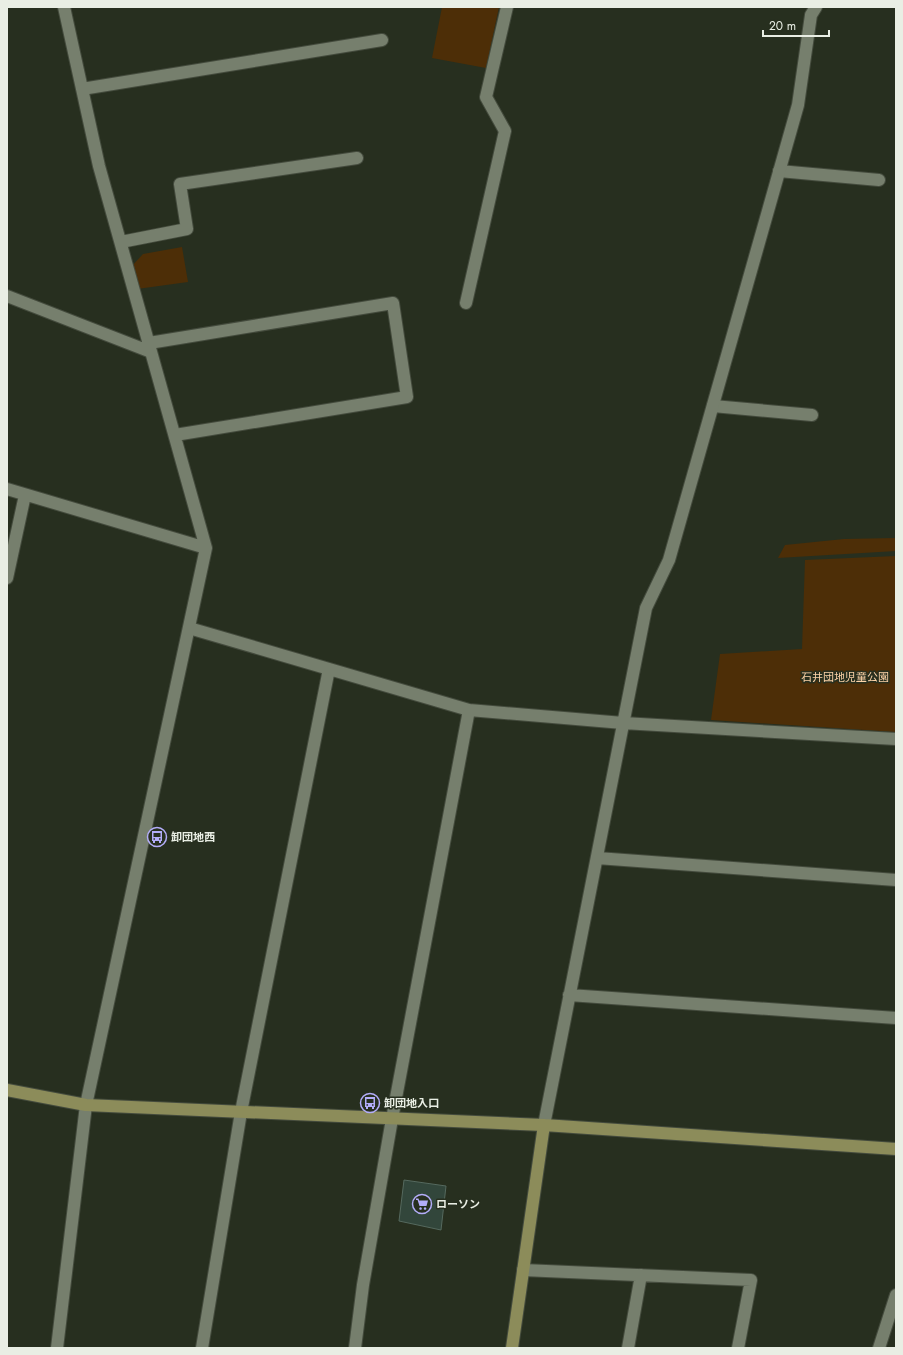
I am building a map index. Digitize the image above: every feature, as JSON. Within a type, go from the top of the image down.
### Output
[{"type":"street","points":[[57,1348],[86,1105],[206,548],[99,166],[64,7]]},
{"type":"street","points":[[466,303],[505,131],[486,97],[507,7]]},
{"type":"street","points":[[512,1348],[544,1125],[646,608],[669,560],[713,406],[798,105],[811,15],[816,7]]},
{"type":"street","points":[[82,89],[382,40]]},
{"type":"street","points":[[120,242],[188,229],[180,184],[357,158]]},
{"type":"street","points":[[779,171],[879,180]]},
{"type":"street","points":[[7,296],[150,347],[393,303],[407,397],[174,435]]},
{"type":"street","points":[[713,406],[812,415]]},
{"type":"street","points":[[7,489],[206,548]]},
{"type":"street","points":[[7,578],[25,495]]},
{"type":"street","points":[[189,628],[469,710],[623,723],[896,739]]},
{"type":"street","points":[[202,1348],[241,1112],[329,669]]},
{"type":"street","points":[[355,1348],[363,1285],[392,1119],[469,710]]},
{"type":"street","points":[[596,858],[896,880]]},
{"type":"street","points":[[569,995],[896,1018]]},
{"type":"street","points":[[7,1090],[86,1105],[544,1125],[896,1149]]},
{"type":"street","points":[[524,1270],[751,1280],[738,1348]]},
{"type":"street","points":[[628,1348],[641,1275]]},
{"type":"street","points":[[879,1348],[896,1295]]},
{"type":"green space","points":[[442,7],[499,7],[486,68],[432,58]]},
{"type":"green space","points":[[182,247],[188,282],[137,289],[131,267],[143,254]]},
{"type":"green space","points":[[896,538],[896,551],[778,558],[785,545],[844,539]]},
{"type":"green space","name":"石井団地児童公園","points":[[896,556],[896,732],[711,720],[720,654],[802,649],[805,560]]},
{"type":"building","name":"ローソン","points":[[404,1180],[446,1186],[441,1230],[399,1221]]},
{"type":"place","name":"卸団地西","points":[[157,837]]},
{"type":"place","name":"卸団地入口","points":[[370,1103]]},
{"type":"place","name":"ローソン","points":[[422,1204]]}]
